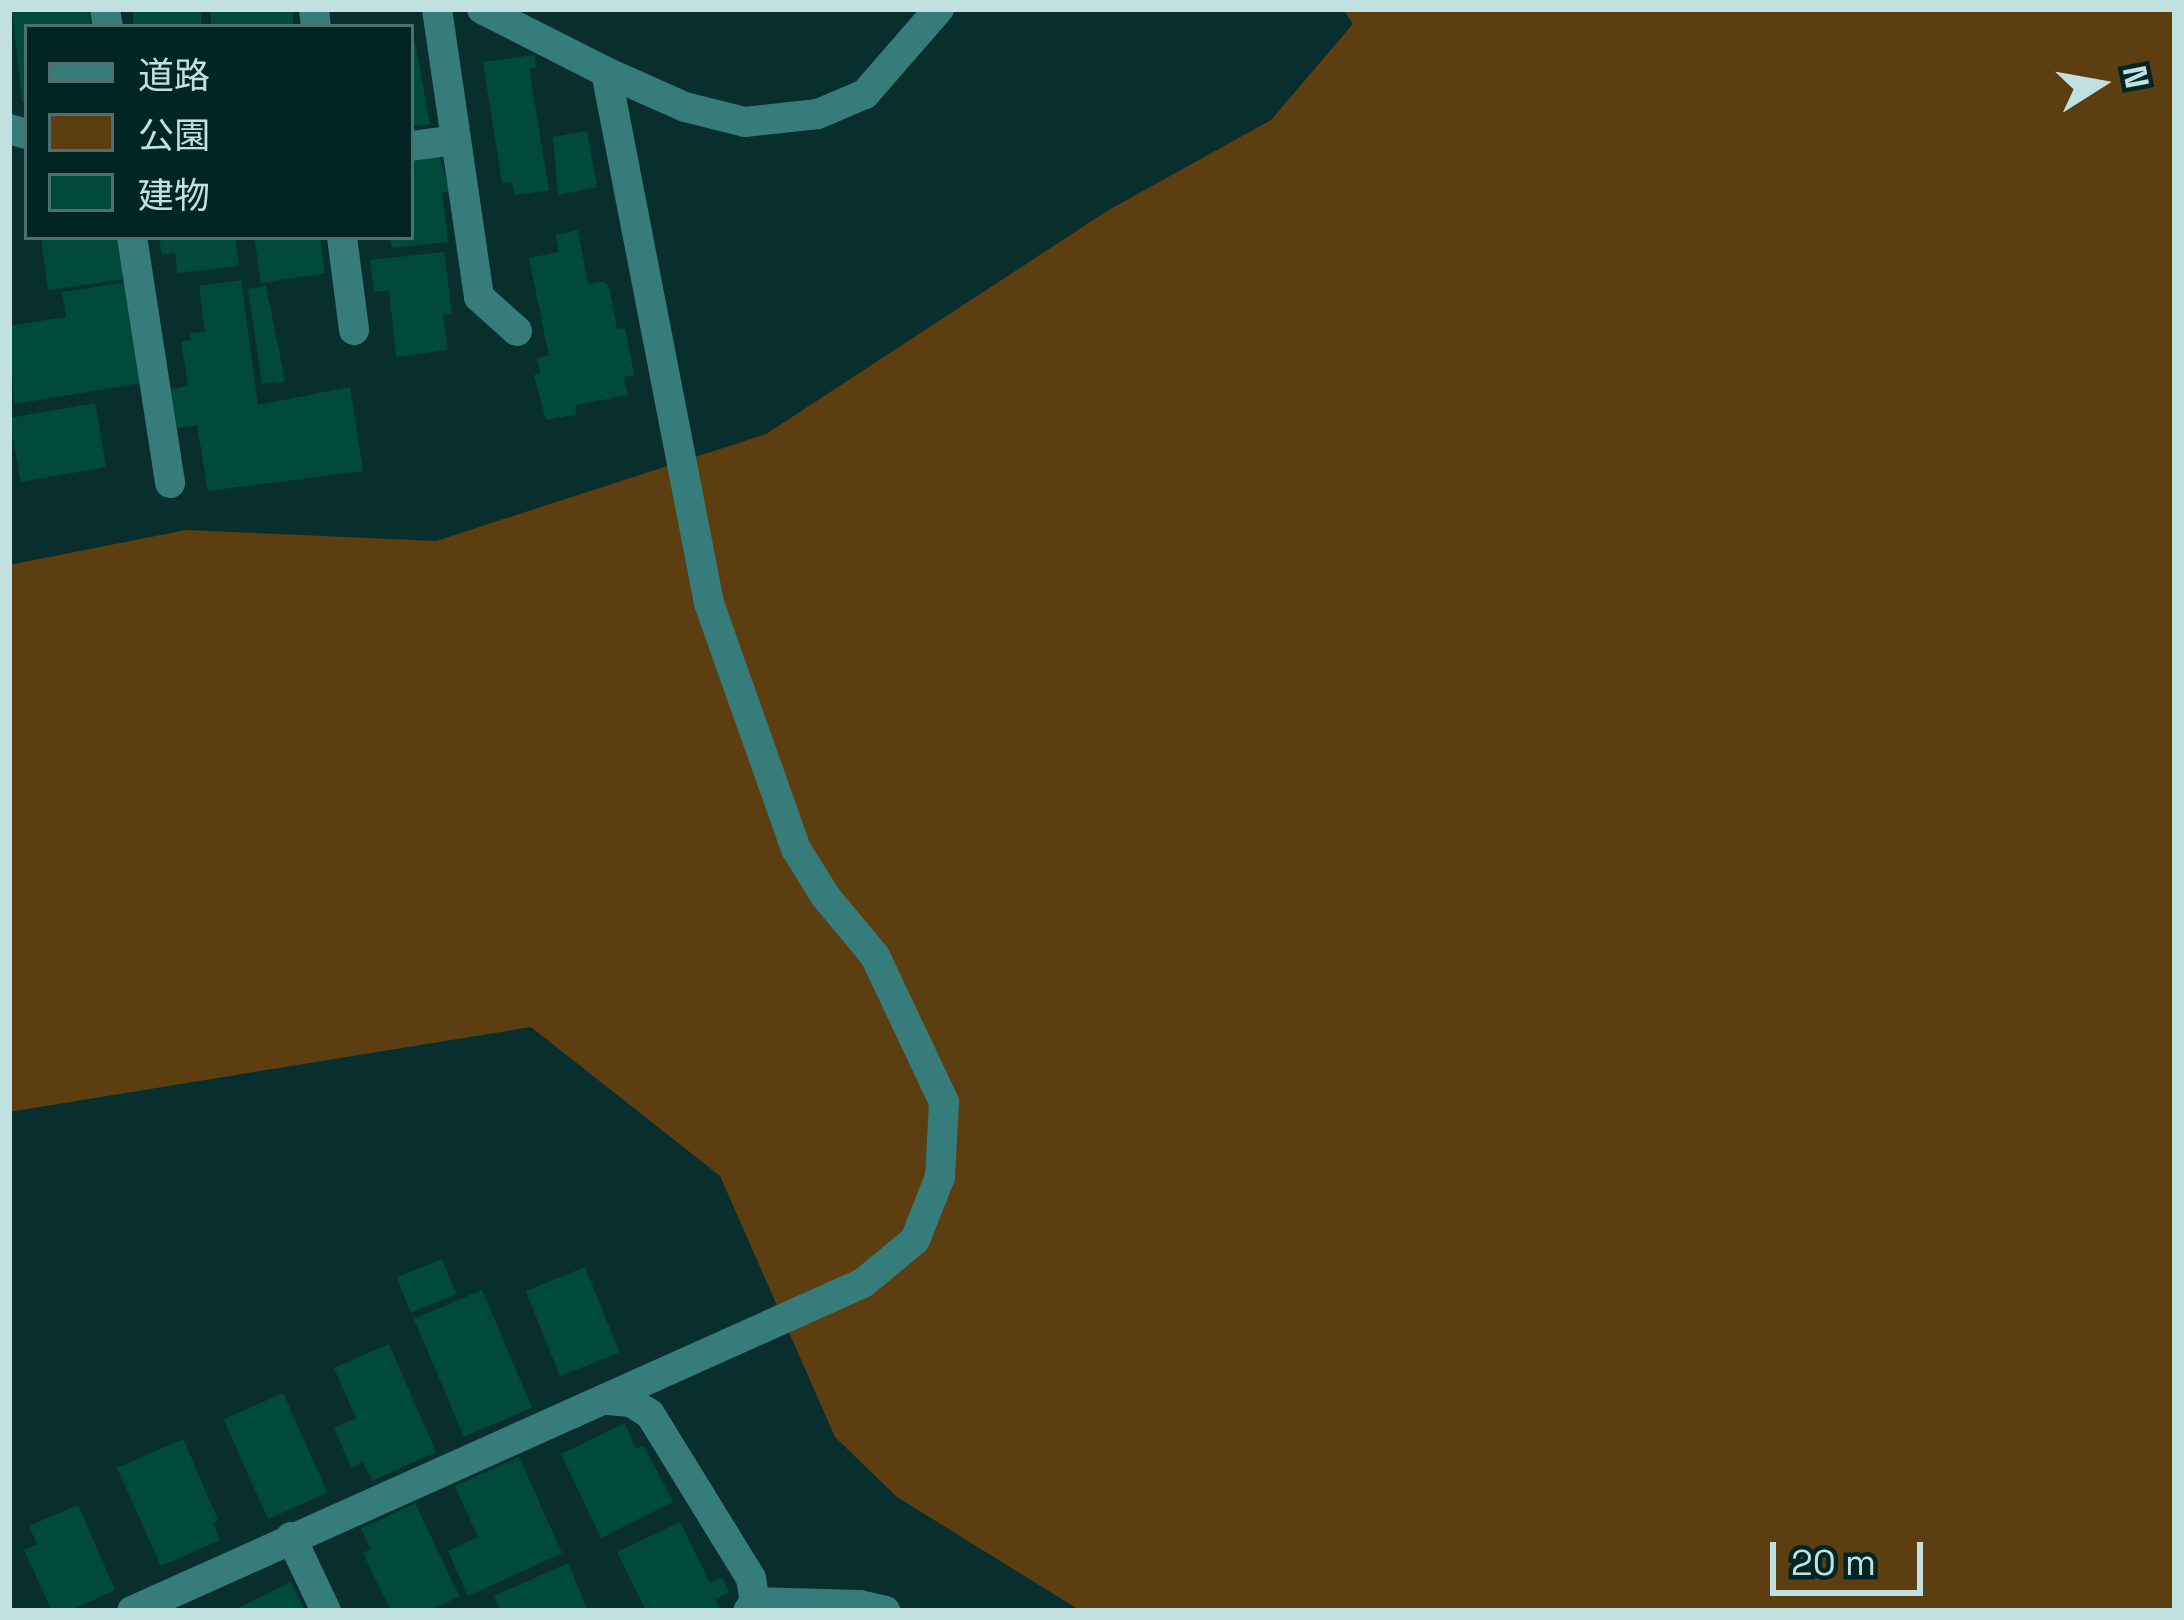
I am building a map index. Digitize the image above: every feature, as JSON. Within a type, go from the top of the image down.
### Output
[{"type":"street","points":[[437,9],[479,297],[517,331]]},
{"type":"street","points":[[482,9],[685,107],[745,122],[818,114],[865,94],[939,9]]},
{"type":"street","points":[[133,1611],[863,1282],[915,1240],[940,1178],[944,1102],[875,956],[796,849],[709,603],[606,72]]},
{"type":"street","points":[[414,146],[456,140]]},
{"type":"street","points":[[132,240],[170,483]]},
{"type":"street","points":[[342,240],[354,330]]},
{"type":"street","points":[[608,1400],[631,1402],[650,1414],[751,1578],[752,1606],[860,1605],[885,1611]]},
{"type":"street","points":[[292,1537],[326,1611]]},
{"type":"green space","points":[[1343,9],[2175,9],[2175,1611],[1081,1611],[897,1497],[835,1437],[720,1176],[531,1027],[9,1112],[9,565],[186,530],[436,541],[766,434],[1107,211],[1271,120],[1353,24]]},
{"type":"building","points":[[12,9],[88,9],[90,24],[24,24],[22,102]]},
{"type":"building","points":[[133,9],[201,9],[201,24],[133,24]]},
{"type":"building","points":[[211,9],[293,9],[293,24],[211,24]]},
{"type":"building","points":[[414,36],[430,124],[414,127]]},
{"type":"building","points":[[535,55],[536,68],[529,68],[549,190],[515,195],[512,182],[502,183],[483,62]]},
{"type":"building","points":[[587,131],[597,187],[558,195],[553,137]]},
{"type":"building","points":[[439,157],[450,192],[442,192],[448,242],[392,248],[391,240],[414,240],[414,161]]},
{"type":"building","points":[[578,230],[588,284],[604,281],[609,287],[617,329],[625,328],[634,375],[624,377],[628,395],[575,405],[577,414],[546,420],[534,375],[540,374],[537,358],[549,356],[529,258],[559,252],[555,235]]},
{"type":"building","points":[[41,240],[119,240],[125,279],[48,290]]},
{"type":"building","points":[[160,240],[235,240],[239,266],[177,273],[175,253],[162,255]]},
{"type":"building","points":[[254,240],[320,240],[325,273],[261,283]]},
{"type":"building","points":[[444,252],[452,314],[443,315],[448,350],[396,357],[389,290],[374,292],[370,260]]},
{"type":"building","points":[[241,280],[258,405],[350,387],[363,471],[208,491],[197,425],[177,428],[171,389],[188,386],[181,342],[191,340],[189,333],[205,332],[199,286]]},
{"type":"building","points":[[126,282],[142,383],[14,404],[9,326],[66,317],[62,292]]},
{"type":"building","points":[[266,286],[285,381],[262,384],[248,289]]},
{"type":"building","points":[[95,403],[106,467],[21,482],[9,418]]},
{"type":"building","points":[[442,1259],[456,1294],[411,1313],[397,1277]]},
{"type":"building","points":[[585,1267],[619,1352],[560,1376],[526,1291]]},
{"type":"building","points":[[482,1290],[532,1408],[464,1437],[414,1319]]},
{"type":"building","points":[[389,1344],[436,1452],[372,1481],[363,1462],[351,1468],[334,1428],[356,1418],[334,1368]]},
{"type":"building","points":[[283,1393],[327,1493],[268,1519],[224,1419]]},
{"type":"building","points":[[625,1423],[636,1449],[644,1446],[673,1502],[601,1538],[561,1454]]},
{"type":"building","points":[[183,1439],[218,1520],[213,1523],[220,1540],[161,1566],[117,1468]]},
{"type":"building","points":[[519,1457],[562,1553],[468,1596],[448,1551],[478,1537],[455,1486]]},
{"type":"building","points":[[415,1503],[459,1596],[430,1611],[391,1611],[363,1553],[371,1549],[361,1529]]},
{"type":"building","points":[[78,1505],[115,1590],[69,1611],[52,1611],[24,1550],[37,1544],[29,1526]]},
{"type":"building","points":[[680,1522],[710,1583],[722,1577],[729,1592],[715,1599],[720,1607],[712,1611],[646,1611],[617,1552]]},
{"type":"building","points":[[568,1563],[588,1611],[501,1611],[494,1596]]},
{"type":"building","points":[[291,1582],[305,1611],[232,1611]]}]
